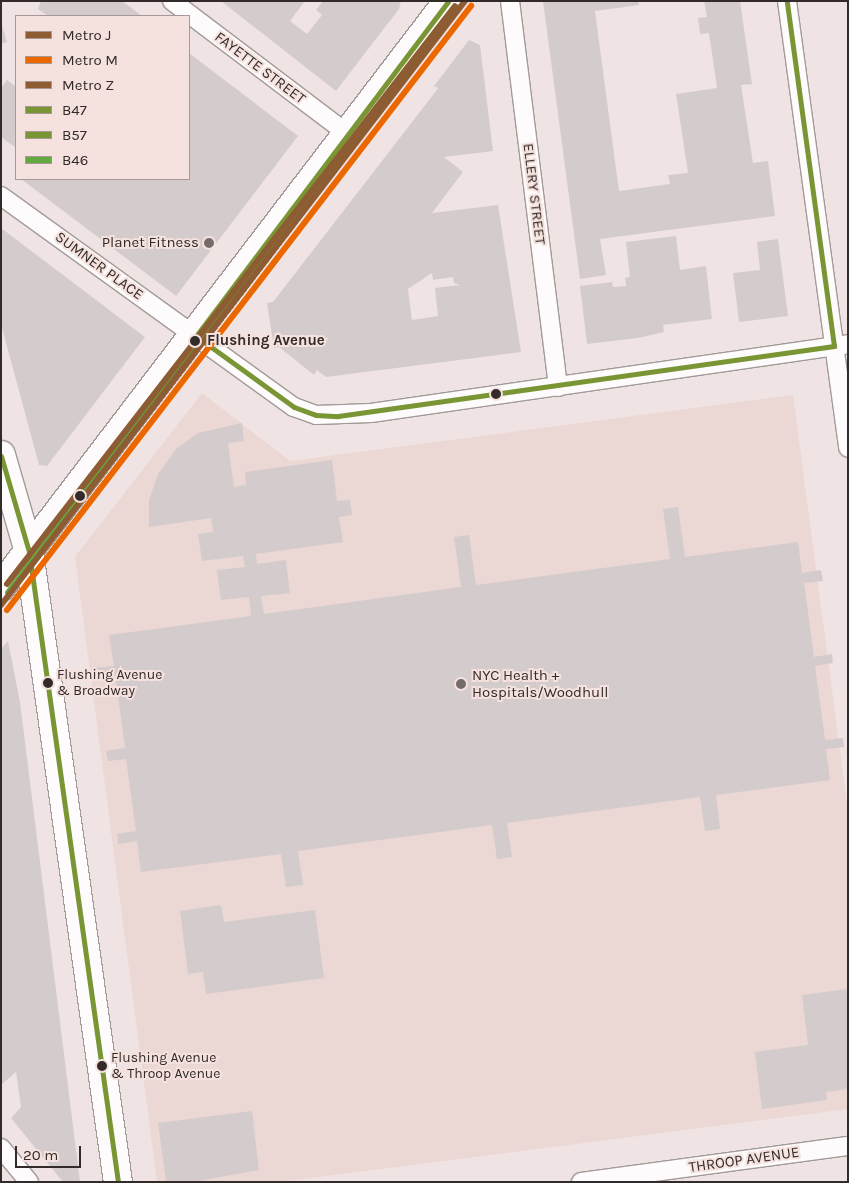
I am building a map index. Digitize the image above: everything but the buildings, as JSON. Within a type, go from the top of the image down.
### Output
[{"type":"main road","points":[[1,586],[196,336],[448,1]]},
{"type":"main road","points":[[1,455],[29,552],[118,1182]]},
{"type":"street","name":"FAYETTE STREET","points":[[172,1],[349,135]]},
{"type":"street","name":"ELLERY STREET","points":[[510,1],[558,387]]},
{"type":"street","points":[[787,1],[841,345],[848,448]]},
{"type":"street","name":"SUMNER PLACE","points":[[1,196],[294,407],[316,415],[371,413],[841,345]]},
{"type":"street","name":"THROOP AVENUE","points":[[581,1182],[663,1176],[848,1146]]},
{"type":"street","points":[[1,1148],[29,1182]]},
{"type":"shaded area","name":"NYC Health + Hospitals/Woodhull","points":[[202,393],[290,461],[793,395],[848,811],[848,1109],[280,1182],[157,1182],[75,557]]},
{"type":"metro line","name":"J","points":[[1,605],[465,1]]},
{"type":"metro line","name":"Z","points":[[7,584],[455,6]]},
{"type":"metro line","name":"M","points":[[7,610],[471,6]]},
{"type":"transit line","name":"B47","points":[[196,336],[448,1]]},
{"type":"transit line","name":"B47","points":[[196,336],[294,407],[316,415],[338,416],[834,346],[787,1]]},
{"type":"transit line","name":"B46","points":[[7,592],[454,6]]},
{"type":"transit line","name":"B57","points":[[1,456],[29,552],[118,1182]]},
{"type":"place","name":"Planet Fitness","points":[[209,243]]},
{"type":"place","name":"Flushing Avenue","points":[[195,341]]},
{"type":"place","name":"Flushing Avenue & Broadway","points":[[48,683]]},
{"type":"place","name":"NYC Health + Hospitals/Woodhull","points":[[461,684]]},
{"type":"place","name":"Flushing Avenue & Throop Avenue","points":[[102,1066]]}]
